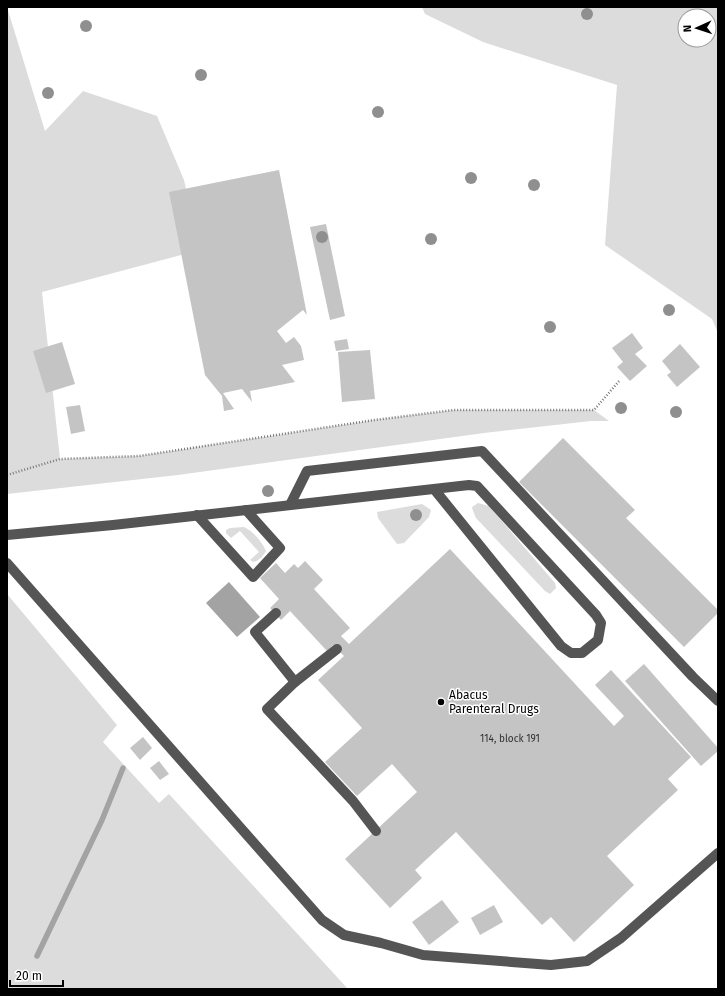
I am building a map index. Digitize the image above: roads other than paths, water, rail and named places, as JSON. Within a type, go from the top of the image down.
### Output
[{"type":"lane","points":[[290,505],[307,471],[482,451],[693,677],[718,701]]},
{"type":"lane","points":[[7,535],[469,485],[477,486],[596,615],[601,623],[598,640],[582,653],[571,653],[561,646],[434,489]]},
{"type":"lane","points":[[197,515],[253,577],[280,548],[246,510]]},
{"type":"lane","points":[[7,563],[322,920],[344,935],[381,943],[423,955],[551,965],[587,961],[621,938],[718,853]]},
{"type":"lane","points":[[276,613],[255,632],[295,682]]},
{"type":"lane","points":[[337,648],[295,682],[267,709],[353,801],[376,831]]},
{"type":"waterway","points":[[37,956],[102,820],[123,768]]},
{"type":"place","name":"Abacus Parenteral Drugs","points":[[441,702]]}]
